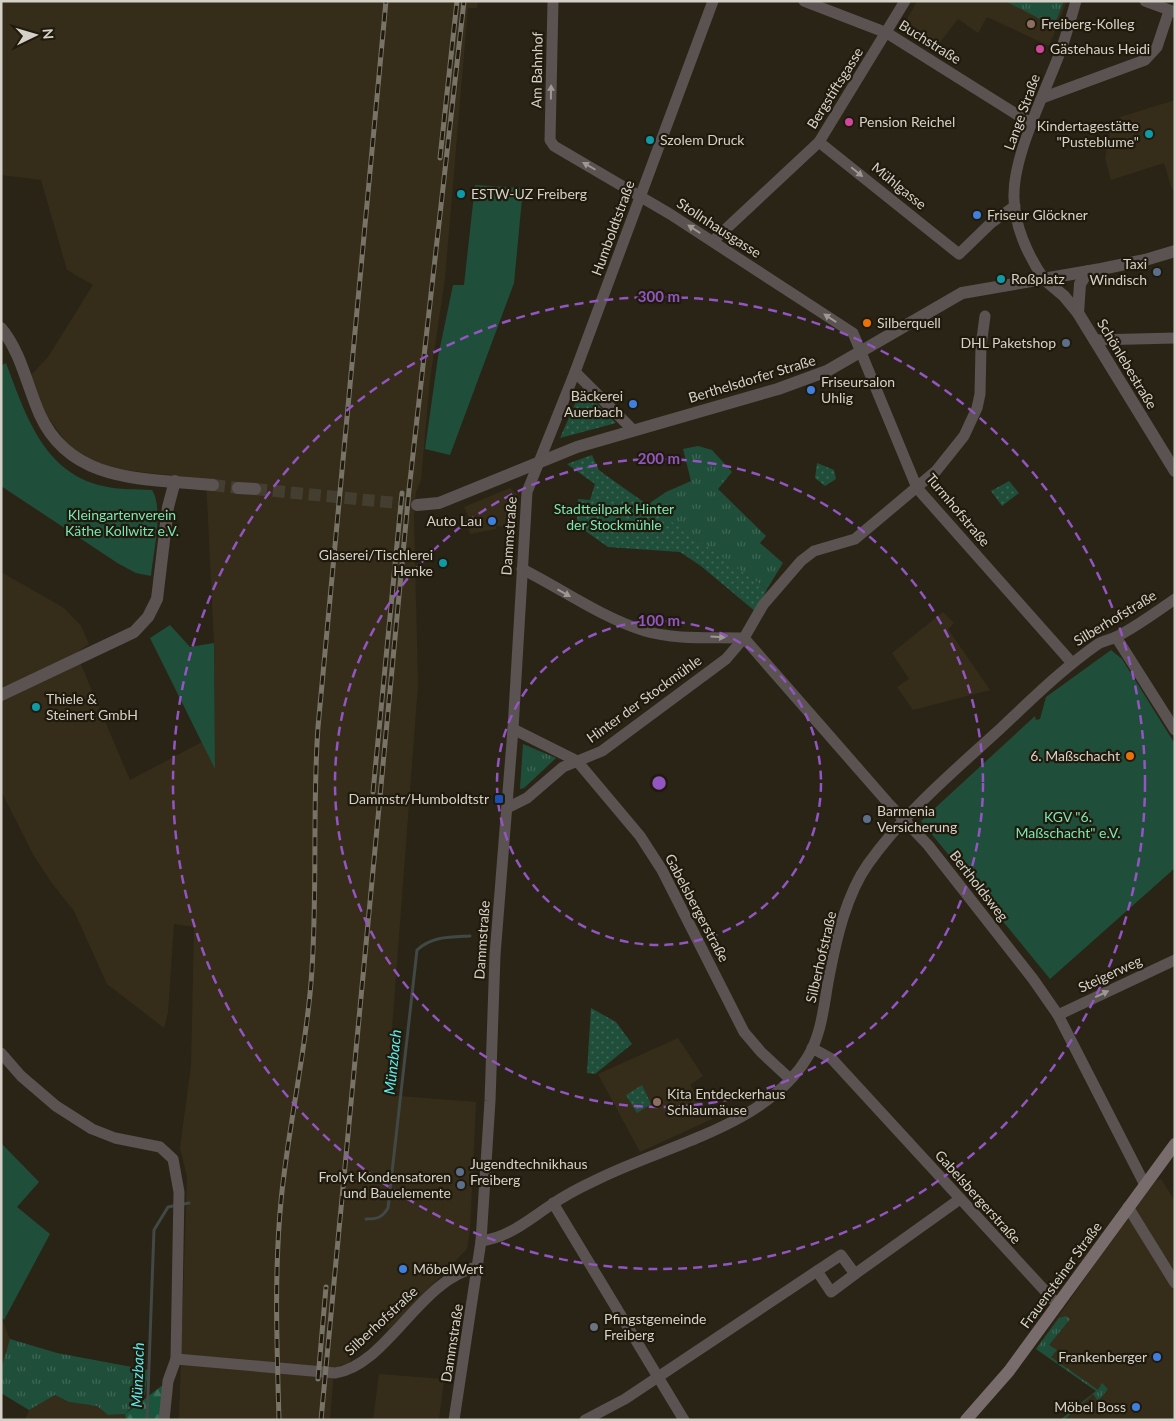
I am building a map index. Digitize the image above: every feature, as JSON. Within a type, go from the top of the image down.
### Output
[{"type":"main road","name":"Frauensteiner Straße","points":[[966,1420],[1009,1371],[1175,1144]]},
{"type":"street","name":"Am Bahnhof","points":[[550,140],[553,1]]},
{"type":"street","name":"Humboldtstraße","points":[[537,463],[575,372],[713,1]]},
{"type":"street","name":"Buchstraße","points":[[804,1],[887,33],[1032,124]]},
{"type":"street","name":"Bergstiftsgasse","points":[[713,241],[819,142],[905,1]]},
{"type":"street","name":"Lange Straße","points":[[1045,280],[1031,258],[1015,206],[1016,176],[1032,124],[1058,58],[1076,1]]},
{"type":"street","points":[[1042,98],[1145,60],[1157,48],[1172,12],[1144,1]]},
{"type":"street","name":"Stollnhausgasse","points":[[550,140],[554,146],[641,196],[713,241],[853,333],[862,352]]},
{"type":"street","name":"Mühlgasse","points":[[819,142],[959,254],[991,222],[1015,206]]},
{"type":"street","name":"Berthelsdorfer Straße","points":[[418,504],[439,502],[572,448],[801,381],[827,371],[962,293],[1088,272],[1175,252]]},
{"type":"street","points":[[1078,312],[1080,284],[1088,272]]},
{"type":"street","name":"Schönlebestraße","points":[[1045,280],[1064,296],[1078,312],[1175,471]]},
{"type":"street","name":"Hinter der Stockmühle","points":[[507,808],[527,798],[563,767],[602,751],[726,659],[744,638],[763,605],[801,562],[814,551],[855,539],[943,464],[964,436],[974,418],[980,394],[979,366],[985,316]]},
{"type":"street","points":[[1,328],[23,368],[40,415],[51,434],[71,456],[84,465],[102,472],[214,485]]},
{"type":"street","points":[[1094,340],[1175,338]]},
{"type":"street","name":"Turmhofstraße","points":[[862,352],[917,488],[1072,663]]},
{"type":"street","points":[[575,372],[633,430]]},
{"type":"street","name":"Dammstraße","points":[[454,1420],[481,1241],[490,1101],[495,955],[513,729],[527,492],[537,463]]},
{"type":"street","points":[[1,695],[134,632],[148,617],[159,588],[168,507],[176,481]]},
{"type":"street","points":[[238,488],[255,489]]},
{"type":"street","name":"Hinter der Stockmühle","points":[[522,569],[585,604],[644,631],[659,634],[744,638]]},
{"type":"street","name":"Silberhofstraße","points":[[481,1241],[495,1239],[512,1232],[553,1203],[596,1180],[734,1120],[767,1100],[790,1080],[808,1058],[812,1048],[822,1017],[833,958],[850,900],[866,867],[903,820],[920,802],[1072,663],[1101,642],[1116,637],[1175,599]]},
{"type":"street","points":[[1116,637],[1175,730]]},
{"type":"street","name":"Bertholdsweg","points":[[744,638],[903,820],[928,845],[1033,979],[1058,1015],[1145,1185]]},
{"type":"street","name":"Gabelsbergerstraße","points":[[513,729],[577,761],[640,836],[662,870],[744,1032],[761,1052],[790,1080]]},
{"type":"street","name":"Steigerweg","points":[[1058,1015],[1175,960]]},
{"type":"street","name":"Gabelsbergerstraße","points":[[812,1048],[832,1059],[1058,1305]]},
{"type":"street","points":[[1,1053],[21,1076],[56,1106],[92,1129],[115,1138],[160,1147],[173,1158],[179,1192],[176,1359],[168,1381],[164,1420]]},
{"type":"street","points":[[817,1271],[831,1292],[960,1199]]},
{"type":"street","points":[[553,1203],[684,1420]]},
{"type":"street","points":[[1128,1207],[1175,1283]]},
{"type":"street","points":[[585,1420],[658,1377],[841,1255],[855,1274]]},
{"type":"street","name":"Silberhofstraße","points":[[176,1359],[335,1373],[346,1372],[358,1366],[448,1279],[467,1269],[478,1267]]},
{"type":"shaded area","points":[[1,1],[478,1],[477,8],[468,8],[445,278],[430,380],[421,480],[416,492],[414,515],[418,685],[387,1095],[476,1102],[470,1231],[467,1249],[389,1329],[378,1320],[354,1338],[350,1362],[334,1368],[330,1420],[179,1420],[187,1177],[180,1148],[191,1065],[194,927],[174,924],[168,1013],[164,1028],[107,984],[74,911],[51,882],[34,856],[1,791],[1,572],[64,608],[81,626],[89,644],[76,653],[130,780],[202,742],[215,768],[214,643],[206,479],[114,469],[74,453],[44,412],[31,375],[48,357],[93,285],[67,270],[41,180],[1,175]]},
{"type":"shaded area","name":"Freiberg-Kolleg","points":[[917,1],[1067,1],[1049,46],[987,17],[978,33],[958,19],[934,50],[904,30],[906,21]]},
{"type":"shaded area","points":[[1175,100],[1175,189],[1172,189],[1164,163],[1111,180],[1105,158],[1111,128],[1122,124],[1120,117]]},
{"type":"shaded area","points":[[510,488],[517,494],[514,528],[496,526],[496,529],[470,534],[467,521],[470,520],[464,507]]},
{"type":"shaded area","points":[[943,612],[954,623],[948,629],[990,690],[913,710],[897,687],[909,679],[892,653]]},
{"type":"shaded area","name":"Kita Entdeckerhaus Schlaumäuse","points":[[678,1038],[703,1076],[690,1085],[712,1119],[640,1152],[598,1074]]},
{"type":"shaded area","points":[[1161,1179],[1175,1201],[1175,1420],[1060,1420],[1096,1391],[1036,1349],[1117,1232],[1156,1180]]},
{"type":"shaded area","points":[[1,1317],[10,1339],[1,1369]]},
{"type":"shaded area","points":[[379,1374],[444,1379],[439,1420],[373,1420]]},
{"type":"shaded area","points":[[55,1395],[69,1402],[97,1406],[108,1415],[125,1414],[126,1420],[25,1420],[29,1410]]},
{"type":"green space","points":[[1005,1],[1064,1],[1054,26]]},
{"type":"green space","points":[[475,185],[523,188],[514,283],[450,455],[425,449],[438,357],[453,285],[464,285]]},
{"type":"green space","name":"Kleingartenverein Käthe Kollwitz e.V.","points":[[6,363],[29,420],[39,438],[51,455],[65,468],[82,479],[103,486],[121,489],[152,490],[157,508],[157,519],[151,576],[136,573],[119,564],[1,486],[1,366]]},
{"type":"green space","points":[[582,388],[616,423],[560,438]]},
{"type":"green space","points":[[698,446],[712,450],[732,472],[718,489],[766,536],[760,543],[783,563],[767,589],[647,505],[666,492],[691,481],[683,449]]},
{"type":"green space","name":"Stadtteilpark Hinter der Stockmühle","points":[[592,455],[598,469],[604,474],[767,589],[756,612],[701,566],[680,552],[608,547],[577,525],[578,499],[590,500],[595,484],[567,464]]},
{"type":"green space","points":[[817,463],[834,470],[836,479],[825,486],[815,478]]},
{"type":"green space","points":[[1009,481],[1019,493],[1002,506],[991,491]]},
{"type":"green space","points":[[170,625],[190,647],[214,643],[215,769],[150,638]]},
{"type":"green space","name":"KGV \"6. Maßschacht\" e.V.","points":[[1111,650],[1122,659],[1175,744],[1175,868],[1050,979],[921,821],[1035,716],[1036,720],[1040,719],[1046,697]]},
{"type":"green space","points":[[523,744],[556,758],[524,788],[520,789]]},
{"type":"green space","points":[[591,1008],[616,1022],[632,1044],[595,1074],[587,1073]]},
{"type":"green space","points":[[642,1085],[651,1104],[637,1113],[626,1095]]},
{"type":"green space","points":[[1,1143],[39,1182],[17,1207],[50,1234],[4,1320],[1,1317]]},
{"type":"green space","points":[[1066,1316],[1070,1319],[1049,1345],[1057,1350],[1051,1357],[1098,1390],[1102,1383],[1108,1389],[1098,1401],[1093,1394],[1064,1420],[1060,1420],[1096,1391],[1036,1349],[1059,1318]]},
{"type":"green space","points":[[10,1339],[57,1353],[148,1370],[145,1394],[125,1414],[108,1415],[97,1406],[69,1402],[55,1395],[29,1410],[1,1393],[1,1369]]},
{"type":"green space","points":[[168,1381],[164,1420],[126,1420],[125,1414]]},
{"type":"waterway","name":"Münzbach","points":[[366,1219],[379,1217],[388,1208],[417,950],[435,940],[470,936]]},
{"type":"waterway","name":"Münzbach","points":[[147,1420],[154,1230],[168,1207],[189,1203]]},
{"type":"tunnel","points":[[213,485],[238,488]]},
{"type":"tunnel","points":[[255,489],[417,505]]},
{"type":"railway","points":[[279,1420],[277,1256],[281,1201],[305,1038],[311,983],[318,727],[386,1]]},
{"type":"railway","points":[[440,158],[457,1]]},
{"type":"railway","points":[[321,1420],[409,490],[464,1]]},
{"type":"railway","points":[[373,792],[402,493]]},
{"type":"railway","points":[[318,1379],[326,1287]]},
{"type":"place","name":"Freiberg-Kolleg","points":[[1031,24]]},
{"type":"place","name":"Gästehaus Heidi","points":[[1040,49]]},
{"type":"place","name":"Pension Reichel","points":[[849,122]]},
{"type":"place","name":"Kindertagestätte \"Pusteblume\"","points":[[1149,134]]},
{"type":"place","name":"Szolem Druck","points":[[650,140]]},
{"type":"place","name":"ESTW-UZ Freiberg","points":[[461,194]]},
{"type":"place","name":"Friseur Glöckner","points":[[977,215]]},
{"type":"place","name":"Taxi Windisch","points":[[1157,272]]},
{"type":"place","name":"Roßplatz","points":[[1001,279]]},
{"type":"place","name":"Silberquell","points":[[867,323]]},
{"type":"place","name":"DHL Paketshop","points":[[1066,343]]},
{"type":"place","name":"Friseursalon Uhlig","points":[[811,390]]},
{"type":"place","name":"Bäckerei Auerbach","points":[[633,404]]},
{"type":"place","name":"Auto Lau","points":[[492,521]]},
{"type":"place","name":"Glaserei/Tischlerei Henke","points":[[443,563]]},
{"type":"place","name":"Thiele & Steinert GmbH","points":[[36,707]]},
{"type":"place","name":"6. Maßschacht","points":[[1130,756]]},
{"type":"place","name":"Dammstr/Humboldtstr","points":[[499,799]]},
{"type":"place","name":"Barmenia Versicherung","points":[[867,819]]},
{"type":"place","name":"Kita Entdeckerhaus Schlaumäuse","points":[[657,1102]]},
{"type":"place","name":"Jugendtechnikhaus Freiberg","points":[[460,1172]]},
{"type":"place","name":"Frolyt Kondensatoren und Bauelemente","points":[[461,1185]]},
{"type":"place","name":"MöbelWert","points":[[403,1269]]},
{"type":"place","name":"Pfingstgemeinde Freiberg","points":[[594,1327]]},
{"type":"place","name":"Frankenberger","points":[[1157,1357]]},
{"type":"place","name":"Möbel Boss","points":[[1136,1407]]}]
